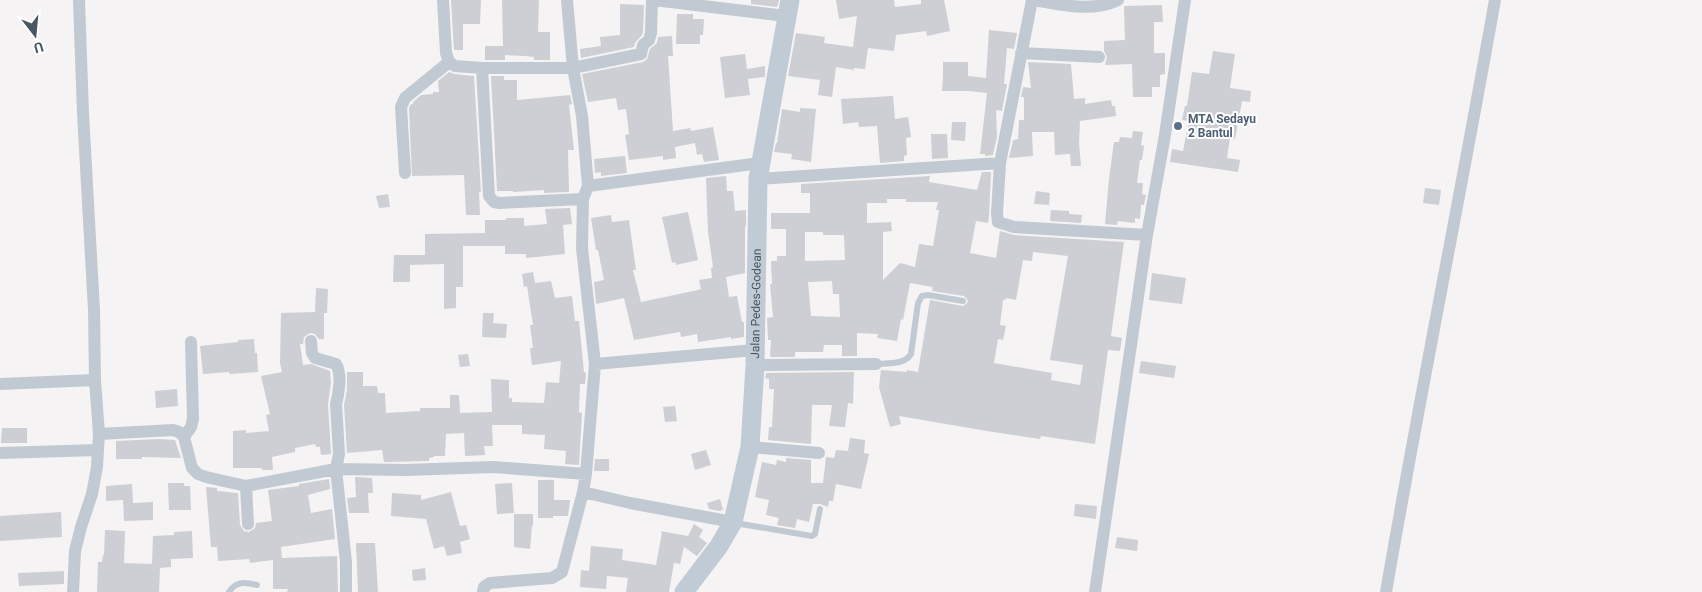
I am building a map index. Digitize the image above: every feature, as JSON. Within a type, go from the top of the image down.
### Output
[{"type":"street","points":[[73,592],[75,551],[92,494],[99,434],[95,380],[94,310],[79,0]]},
{"type":"street","points":[[443,0],[446,53],[449,62],[455,66],[482,68],[573,68],[641,54],[643,45],[649,40],[652,33],[653,0],[788,8]]},
{"type":"street","points":[[483,592],[484,587],[490,583],[552,578],[562,572],[586,474],[595,364],[582,248],[583,199],[588,186],[582,116],[573,68],[567,0]]},
{"type":"street","points":[[1118,0],[1090,7],[1032,0],[1000,163],[997,220],[1000,224],[1014,227],[1147,235]]},
{"type":"street","points":[[1095,592],[1147,235],[1165,135],[1185,0]]},
{"type":"street","points":[[1386,592],[1414,428],[1472,131],[1495,0]]},
{"type":"street","name":"Jalan Pedes-Godean","points":[[684,592],[719,546],[734,522],[750,446],[755,358],[759,171],[788,8]]},
{"type":"street","points":[[1021,53],[1099,57]]},
{"type":"street","points":[[405,173],[400,107],[405,98],[449,62]]},
{"type":"street","points":[[482,68],[489,196],[494,202],[500,203],[583,199]]},
{"type":"street","points":[[588,186],[759,171],[934,168],[1000,163]]},
{"type":"street","points":[[311,340],[312,353],[315,358],[333,362],[339,369],[336,404],[339,454],[336,469],[346,562],[346,592]]},
{"type":"street","points":[[184,437],[191,427],[193,419],[191,342]]},
{"type":"street","points":[[595,364],[755,358],[870,364]]},
{"type":"street","points":[[0,384],[95,380]]},
{"type":"street","points":[[99,434],[173,430],[179,432],[184,437],[192,468],[198,474],[246,486],[336,469],[406,470],[493,467],[586,474]]},
{"type":"street","points":[[750,446],[819,453]]},
{"type":"street","points":[[0,453],[98,450]]},
{"type":"street","points":[[246,486],[248,524]]},
{"type":"street","points":[[583,492],[630,503],[734,522]]},
{"type":"lane","points":[[870,364],[904,361],[908,358],[911,354],[918,303],[922,296],[928,295],[963,301]]},
{"type":"lane","points":[[734,522],[812,536],[815,534],[820,510]]},
{"type":"lane","points":[[229,592],[236,585],[244,582],[257,585]]},
{"type":"building","points":[[451,0],[481,0],[480,24],[463,24],[463,50],[454,50]]},
{"type":"building","points":[[502,0],[539,0],[538,32],[550,32],[550,60],[534,60],[534,57],[505,55],[505,60],[485,60],[485,46],[503,46]]},
{"type":"building","points":[[751,0],[779,0],[777,7],[751,4]]},
{"type":"building","points":[[836,0],[894,0],[895,7],[921,4],[921,0],[944,0],[950,31],[927,36],[926,31],[896,35],[894,51],[868,48],[865,69],[854,68],[854,70],[836,67],[832,97],[818,95],[820,80],[788,76],[796,33],[825,37],[824,43],[853,47],[857,16],[839,19]]},
{"type":"building","points":[[620,4],[644,5],[643,32],[634,47],[581,58],[580,49],[601,46],[600,37],[620,35]]},
{"type":"building","points":[[1162,5],[1163,22],[1154,22],[1154,53],[1165,53],[1165,74],[1160,75],[1160,87],[1152,87],[1152,97],[1133,97],[1132,64],[1105,65],[1107,57],[1104,51],[1104,41],[1125,40],[1124,6]]},
{"type":"building","points":[[677,14],[693,14],[693,19],[704,19],[703,35],[700,35],[700,44],[676,44]]},
{"type":"building","points":[[989,30],[1017,33],[1014,49],[1007,48],[1004,84],[1007,84],[1002,111],[996,110],[997,137],[993,155],[985,156],[985,154],[980,154],[987,93],[942,91],[943,62],[968,62],[968,76],[986,78]]},
{"type":"building","points":[[672,36],[673,56],[668,56],[673,131],[690,128],[691,131],[713,127],[719,160],[704,162],[702,154],[697,155],[695,143],[675,147],[676,158],[663,160],[663,156],[629,160],[625,135],[629,134],[626,109],[618,110],[616,98],[588,102],[582,74],[643,62],[647,59],[650,49],[657,43],[658,37]]},
{"type":"building","points":[[1213,51],[1235,54],[1230,88],[1251,91],[1250,102],[1242,101],[1235,139],[1230,138],[1227,158],[1240,160],[1238,172],[1170,162],[1172,149],[1183,151],[1189,121],[1182,120],[1185,106],[1187,106],[1192,72],[1209,74]]},
{"type":"building","points":[[745,54],[747,69],[765,66],[765,77],[748,79],[750,95],[725,98],[720,57]]},
{"type":"building","points":[[1028,62],[1071,64],[1074,99],[1085,98],[1085,104],[1111,100],[1112,106],[1115,106],[1116,116],[1080,121],[1081,166],[1071,166],[1070,154],[1055,155],[1054,132],[1032,132],[1033,156],[1009,158],[1013,140],[1018,139],[1019,120],[1024,120],[1024,97],[1021,97],[1023,87],[1031,88]]},
{"type":"building","points":[[449,72],[474,76],[481,192],[479,192],[480,215],[466,215],[464,175],[412,176],[409,108],[421,95],[439,92],[438,81]]},
{"type":"building","points":[[491,76],[504,76],[504,80],[517,80],[517,100],[570,95],[572,104],[569,105],[574,150],[568,150],[569,192],[544,193],[544,190],[497,191]]},
{"type":"building","points":[[893,96],[895,119],[908,117],[911,137],[906,138],[907,155],[904,156],[904,161],[880,163],[877,126],[859,127],[858,122],[843,124],[841,99]]},
{"type":"building","points":[[800,108],[816,109],[811,162],[791,159],[792,154],[774,152],[782,109],[800,112]]},
{"type":"building","points":[[952,122],[966,122],[965,141],[951,140]]},
{"type":"building","points":[[1133,131],[1143,132],[1141,145],[1144,146],[1137,183],[1143,183],[1142,194],[1146,195],[1144,205],[1141,205],[1140,219],[1135,218],[1135,223],[1118,221],[1117,225],[1105,224],[1114,142],[1119,142],[1120,137],[1132,138]]},
{"type":"building","points":[[931,134],[947,134],[948,158],[932,159]]},
{"type":"building","points":[[625,156],[627,173],[601,176],[601,172],[595,173],[594,159]]},
{"type":"building","points":[[982,172],[991,172],[988,223],[976,221],[970,253],[996,258],[1000,231],[1014,235],[1124,242],[1111,336],[1122,338],[1120,351],[1108,350],[1095,444],[1041,436],[1040,439],[899,416],[901,424],[890,427],[879,387],[881,370],[918,372],[930,300],[963,306],[968,302],[964,296],[932,291],[933,287],[910,283],[897,341],[877,338],[878,334],[857,333],[857,356],[842,356],[842,345],[824,345],[823,352],[795,352],[795,357],[770,357],[771,340],[768,340],[767,318],[773,317],[770,284],[772,284],[771,261],[777,261],[777,256],[786,256],[786,229],[771,229],[771,213],[810,213],[810,193],[801,193],[801,184],[930,176],[929,182],[977,190]],"holes":[[[887,199],[906,199],[906,202],[938,202],[936,210],[939,210],[933,246],[919,244],[915,267],[900,263],[883,280],[883,232],[892,231],[891,222],[867,223],[867,203],[887,203]],[[805,232],[823,232],[823,235],[844,235],[845,260],[805,261]],[[1033,252],[1068,256],[1050,360],[1083,365],[1080,385],[1051,380],[1052,373],[994,363],[998,339],[1003,340],[1006,326],[1000,325],[1003,300],[1006,298],[1016,300],[1023,260],[1032,261]],[[832,281],[833,294],[839,294],[840,317],[811,316],[808,282]]]},
{"type":"building","points":[[726,176],[727,191],[733,191],[735,211],[746,210],[745,273],[726,277],[729,297],[737,296],[742,322],[744,322],[744,337],[698,342],[697,334],[681,337],[680,332],[634,340],[624,298],[596,304],[594,282],[604,280],[598,250],[596,250],[591,218],[611,215],[612,222],[629,220],[636,270],[633,270],[641,302],[698,290],[701,289],[699,280],[712,278],[711,268],[713,267],[708,232],[706,178]]},
{"type":"building","points":[[1425,188],[1441,190],[1439,205],[1423,203]]},
{"type":"building","points":[[1036,191],[1050,193],[1049,205],[1034,204]]},
{"type":"building","points":[[388,194],[390,207],[379,208],[376,196]]},
{"type":"building","points":[[570,208],[572,224],[563,225],[565,254],[526,258],[526,254],[505,254],[505,246],[463,246],[463,287],[456,287],[456,308],[444,309],[444,264],[410,265],[410,282],[393,282],[394,255],[425,255],[425,234],[485,233],[485,220],[506,220],[506,218],[524,218],[524,226],[547,224],[545,209]]},
{"type":"building","points":[[1051,210],[1069,211],[1069,214],[1082,215],[1081,223],[1050,221]]},
{"type":"building","points":[[688,212],[698,260],[676,265],[675,262],[672,263],[662,217]]},
{"type":"building","points":[[533,272],[535,283],[551,281],[555,298],[572,296],[575,321],[579,321],[584,372],[586,373],[585,384],[580,384],[579,412],[582,413],[579,465],[565,464],[566,451],[544,449],[545,435],[522,434],[522,425],[492,425],[493,446],[484,446],[485,455],[465,456],[464,433],[446,434],[445,456],[434,456],[429,458],[429,461],[384,462],[382,450],[347,453],[344,405],[347,390],[347,372],[363,372],[363,386],[377,386],[378,393],[385,393],[386,413],[420,411],[420,408],[450,408],[450,395],[459,395],[460,413],[492,412],[491,379],[509,380],[509,398],[512,398],[512,402],[544,403],[546,382],[559,383],[561,361],[532,365],[530,348],[533,348],[530,325],[533,325],[527,286],[524,287],[522,274]]},
{"type":"building","points":[[1152,273],[1186,278],[1182,304],[1149,300]]},
{"type":"building","points":[[316,288],[328,289],[327,313],[324,313],[324,339],[319,339],[315,334],[310,333],[304,337],[303,344],[300,344],[303,365],[311,364],[330,371],[331,383],[328,404],[331,454],[321,455],[320,447],[316,447],[315,444],[295,448],[295,452],[272,457],[273,470],[233,468],[233,431],[246,430],[246,433],[269,431],[266,415],[270,414],[261,376],[282,372],[280,363],[281,313],[315,312]]},
{"type":"building","points":[[483,313],[494,313],[493,323],[507,324],[506,338],[482,337]]},
{"type":"building","points":[[254,339],[258,372],[203,374],[200,346]]},
{"type":"building","points":[[468,354],[470,366],[460,367],[458,355]]},
{"type":"building","points":[[1141,361],[1176,366],[1174,378],[1139,373]]},
{"type":"building","points":[[854,372],[853,404],[848,403],[845,427],[829,426],[832,405],[812,405],[811,444],[768,440],[769,427],[772,427],[774,389],[769,389],[769,379],[765,378],[766,373]]},
{"type":"building","points":[[177,389],[178,406],[156,408],[155,391]]},
{"type":"building","points":[[675,406],[677,421],[665,422],[663,407]]},
{"type":"building","points":[[2,428],[27,428],[27,443],[1,443]]},
{"type":"building","points":[[850,438],[865,440],[864,453],[869,454],[861,489],[836,484],[833,501],[829,501],[828,507],[813,504],[809,522],[797,519],[795,528],[777,525],[779,518],[766,515],[769,500],[755,497],[762,462],[776,465],[777,460],[786,462],[786,458],[811,460],[811,483],[823,483],[826,457],[834,458],[836,450],[848,451]]},
{"type":"building","points":[[175,440],[181,458],[142,457],[142,459],[116,459],[116,441]]},
{"type":"building","points":[[706,450],[711,465],[695,470],[691,454]]},
{"type":"building","points":[[595,459],[609,459],[609,471],[594,471]]},
{"type":"building","points":[[355,477],[372,478],[373,493],[368,493],[369,513],[349,513],[347,498],[356,497]]},
{"type":"building","points":[[329,479],[330,489],[308,495],[311,513],[332,509],[335,539],[281,547],[282,558],[337,556],[338,592],[287,592],[288,589],[273,589],[273,560],[250,563],[249,559],[218,561],[217,547],[211,547],[206,487],[217,488],[217,491],[238,493],[240,525],[244,531],[249,532],[255,528],[256,523],[272,521],[268,490],[299,486],[299,484]]},
{"type":"building","points":[[538,480],[554,480],[554,500],[570,500],[568,516],[538,518]]},
{"type":"building","points":[[168,483],[184,483],[184,486],[190,486],[191,510],[169,510]]},
{"type":"building","points":[[512,483],[514,513],[497,514],[495,484]]},
{"type":"building","points":[[132,484],[133,503],[153,502],[153,520],[124,521],[123,500],[106,501],[106,486]]},
{"type":"building","points":[[451,492],[460,526],[466,525],[470,539],[460,542],[462,553],[447,556],[444,546],[434,549],[426,519],[391,516],[392,493],[421,495],[421,500]]},
{"type":"building","points":[[720,499],[723,510],[709,509],[707,503]]},
{"type":"building","points":[[1075,504],[1097,506],[1096,519],[1074,516]]},
{"type":"building","points":[[61,512],[62,537],[0,541],[0,516]]},
{"type":"building","points":[[514,514],[533,514],[530,549],[514,547]]},
{"type":"building","points":[[694,524],[703,530],[699,537],[707,543],[697,556],[684,547],[680,564],[674,563],[669,592],[626,592],[628,578],[607,576],[606,589],[580,587],[581,570],[589,571],[591,546],[623,549],[622,560],[656,565],[662,532],[660,531],[688,536]]},
{"type":"building","points":[[105,530],[125,531],[124,563],[152,564],[153,536],[174,535],[174,532],[192,531],[193,558],[171,559],[171,567],[160,568],[159,592],[97,592],[98,562],[102,562],[104,555]]},
{"type":"building","points":[[1117,537],[1138,540],[1137,551],[1115,548]]},
{"type":"building","points":[[356,543],[375,543],[378,592],[358,592]]},
{"type":"building","points":[[425,568],[426,580],[413,581],[412,570]]},
{"type":"building","points":[[64,571],[64,584],[19,586],[18,573]]},
{"type":"place","name":"MTA Sedayu 2 Bantul","points":[[1178,126]]}]
